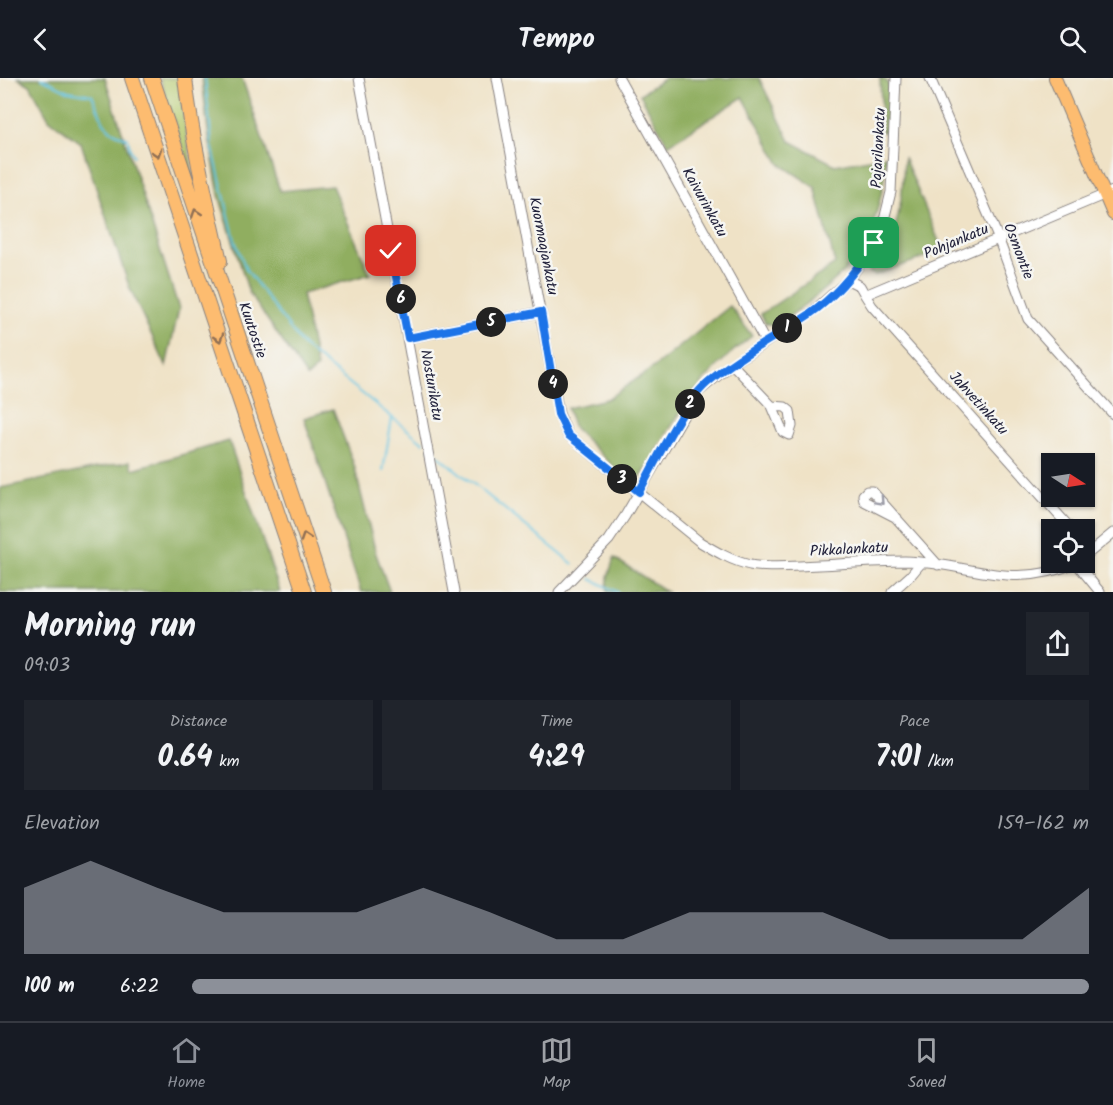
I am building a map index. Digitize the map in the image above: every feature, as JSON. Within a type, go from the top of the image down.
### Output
[{"type":"highway","points":[[131,78],[304,592]]},
{"type":"highway","name":"Kuutostie","points":[[152,78],[324,592]]},
{"type":"highway","points":[[185,78],[188,111],[199,169],[226,287],[281,464]]},
{"type":"main road","points":[[1055,78],[1109,193],[1113,214]]},
{"type":"street","name":"Nosturikatu","points":[[359,78],[454,592]]},
{"type":"street","name":"Kuormaajankatu","points":[[497,78],[558,414],[568,435],[639,492]]},
{"type":"street","name":"Kaivurinkatu","points":[[619,78],[765,341]]},
{"type":"street","name":"Pajarilankatu","points":[[565,590],[609,540],[697,393],[732,364],[811,313],[848,280],[874,243],[889,202],[894,165],[896,78]]},
{"type":"street","name":"Osmontie","points":[[930,78],[999,240],[1028,319],[1113,414]]},
{"type":"street","name":"Pohjankatu","points":[[865,295],[1109,193]]},
{"type":"street","points":[[848,280],[860,286],[865,295]]},
{"type":"street","name":"Jahvetinkatu","points":[[865,295],[872,306],[1062,519]]},
{"type":"street","points":[[408,338],[541,312]]},
{"type":"street","points":[[732,364],[772,406]]},
{"type":"street","name":"Pikkalankatu","points":[[639,492],[700,542],[748,564],[771,568],[905,561],[938,565],[989,579],[1019,584],[1053,573]]},
{"type":"street","points":[[897,518],[938,565]]},
{"type":"street","name":"Pikkalankatu","points":[[1095,548],[1113,532]]},
{"type":"street","points":[[892,592],[921,563]]},
{"type":"street","points":[[1090,573],[1100,592]]},
{"type":"green space","points":[[18,78],[105,78],[179,309],[166,366],[130,289],[81,143],[49,119],[30,85]]},
{"type":"green space","points":[[160,78],[178,78],[194,184]]},
{"type":"green space","points":[[202,78],[242,78],[280,191],[332,186],[370,274],[302,294],[317,368],[307,377],[249,293],[219,195]]},
{"type":"green space","points":[[665,78],[759,78],[790,141],[835,165],[886,156],[880,202],[870,231],[855,258],[813,299],[777,326],[765,323],[761,314],[835,264],[815,187],[780,164],[743,97],[668,145],[640,94]]},
{"type":"green space","points":[[880,78],[887,81],[890,88],[889,132],[882,132]]},
{"type":"green space","points":[[904,157],[943,251],[875,275],[868,272],[886,249],[898,216]]},
{"type":"green space","points":[[730,306],[752,336],[733,351],[702,383],[677,417],[642,476],[630,477],[615,468],[574,428],[567,408],[607,399],[657,365]]},
{"type":"green space","points":[[333,409],[354,465],[376,554],[390,592],[361,592],[304,418]]},
{"type":"green space","points":[[229,441],[280,592],[0,592],[0,488],[130,461],[133,469]]},
{"type":"green space","points":[[614,558],[667,592],[607,592],[608,577]]},
{"type":"waterway","points":[[42,78],[68,91],[92,95],[104,123],[112,131],[128,139],[134,156]]},
{"type":"waterway","points":[[205,78],[212,146],[235,241],[246,269],[303,346],[424,443]]},
{"type":"waterway","points":[[383,471],[392,418]]},
{"type":"waterway","points":[[430,449],[573,564]]},
{"type":"waterway","points":[[591,579],[617,592]]},
{"type":"route","points":[[391,251],[408,338],[541,312],[558,414],[562,424],[568,435],[639,492],[697,393],[732,364],[811,313],[830,298],[861,264],[874,243]]}]
